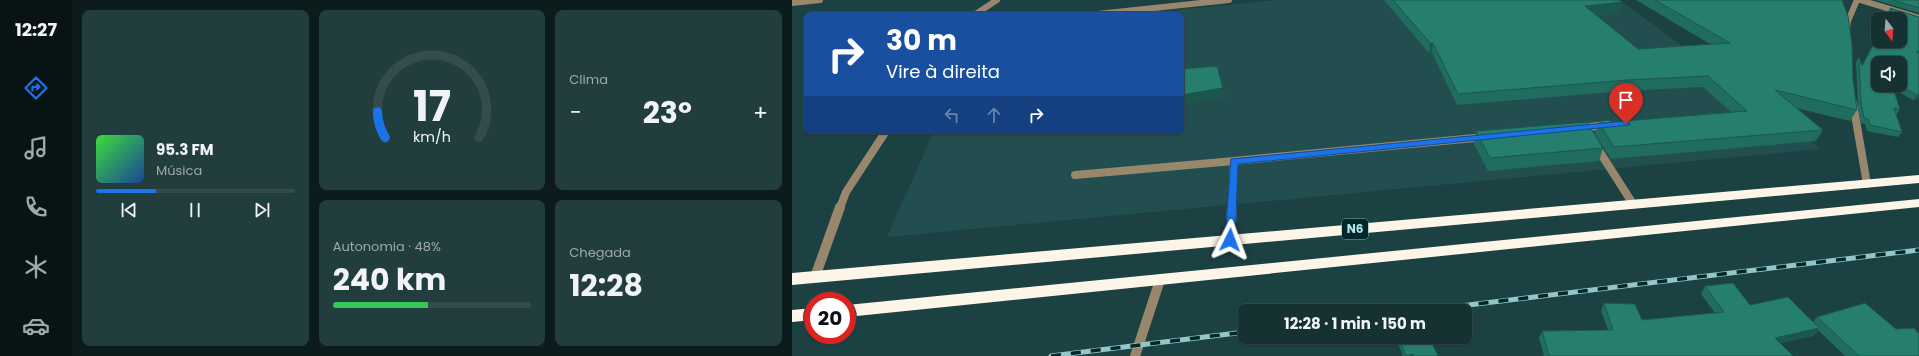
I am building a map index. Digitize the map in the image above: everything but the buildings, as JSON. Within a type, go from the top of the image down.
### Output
[{"type":"highway","name":"N6","points":[[792,279],[1919,179]]},
{"type":"highway","points":[[856,310],[1919,203]]},
{"type":"highway","points":[[792,316],[804,315]]},
{"type":"street","points":[[792,3],[820,0]]},
{"type":"street","points":[[979,12],[997,0]]},
{"type":"street","points":[[1116,12],[1229,0]]},
{"type":"street","points":[[1848,37],[1848,21],[1857,0]]},
{"type":"street","points":[[1860,0],[1919,18]]},
{"type":"street","points":[[1852,94],[1853,109],[1867,184]]},
{"type":"street","points":[[1569,129],[1589,134],[1620,124]]},
{"type":"street","points":[[815,277],[846,192],[884,134]]},
{"type":"street","points":[[1589,134],[1633,204]]},
{"type":"street","points":[[1075,175],[1491,137]]},
{"type":"street","points":[[1230,240],[1234,161]]},
{"type":"street","points":[[1135,356],[1160,280]]},
{"type":"shaded area","points":[[1278,0],[1620,0],[1821,149],[887,237],[933,134],[1184,134],[1184,12],[1160,12]]},
{"type":"railway","points":[[1472,305],[1919,250]]},
{"type":"railway","points":[[1051,356],[1238,333]]},
{"type":"route","points":[[1230,240],[1234,161],[1626,124]]}]
